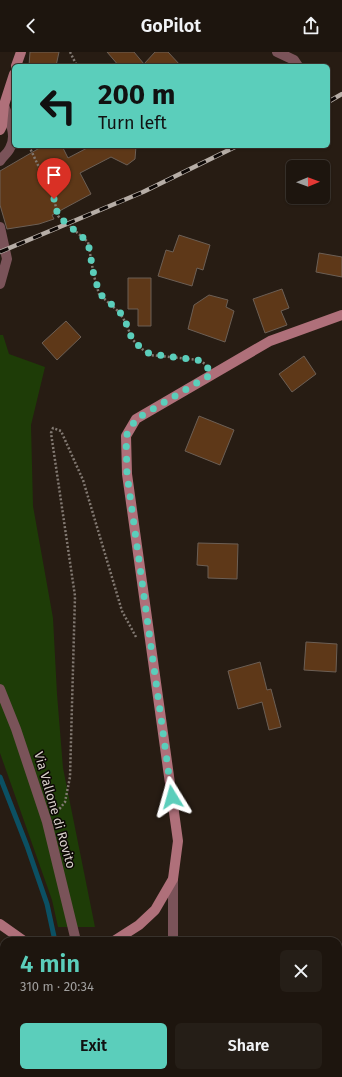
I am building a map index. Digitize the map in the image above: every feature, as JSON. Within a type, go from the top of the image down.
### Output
[{"type":"street","points":[[17,64],[21,52]]},
{"type":"street","points":[[277,52],[294,60],[297,64]]},
{"type":"street","points":[[0,130],[2,126],[4,105],[12,80]]},
{"type":"street","points":[[4,105],[12,127]]},
{"type":"street","points":[[0,161],[12,144]]},
{"type":"street","points":[[0,227],[7,259],[0,284]]},
{"type":"street","points":[[173,937],[173,880],[178,841],[127,474],[126,436],[136,419],[270,341],[342,315]]},
{"type":"street","name":"Via Vallone di Rovito","points":[[0,690],[19,736],[47,822],[75,937]]},
{"type":"street","points":[[120,937],[139,925],[155,910],[173,880]]},
{"type":"street","points":[[0,924],[18,937]]},
{"type":"path","points":[[70,52],[75,64]]},
{"type":"path","points":[[30,148],[54,199],[58,216],[88,242],[94,276],[100,294],[120,312],[132,339],[142,349],[150,354],[198,360],[205,364],[212,374]]},
{"type":"path","points":[[47,822],[60,810],[65,802],[70,777],[75,596],[51,433],[53,428],[61,431],[83,480],[122,611],[138,642],[152,650]]},
{"type":"green space","points":[[0,335],[3,335],[9,354],[45,367],[31,425],[33,506],[53,618],[63,768],[95,927],[58,927],[52,900],[0,753]]},
{"type":"building","points":[[30,52],[59,52],[56,64],[29,64]]},
{"type":"building","points":[[107,52],[134,52],[144,64],[117,64]]},
{"type":"building","points":[[155,52],[168,52],[179,64],[144,64]]},
{"type":"building","points":[[40,148],[63,148],[68,158],[87,148],[136,148],[135,159],[127,165],[111,157],[80,173],[91,194],[52,215],[54,219],[39,224],[7,229],[0,205],[0,171]]},
{"type":"building","points":[[179,235],[210,245],[203,270],[197,268],[192,286],[158,276],[166,250],[173,252]]},
{"type":"building","points":[[319,253],[342,257],[342,277],[316,272]]},
{"type":"building","points":[[128,278],[151,278],[151,326],[138,326],[138,309],[128,309]]},
{"type":"building","points":[[282,289],[289,308],[281,311],[287,325],[265,333],[253,299]]},
{"type":"building","points":[[209,295],[228,300],[226,307],[234,311],[225,342],[188,329],[194,305]]},
{"type":"building","points":[[66,321],[81,337],[57,360],[42,343]]},
{"type":"building","points":[[304,356],[316,374],[292,392],[279,374]]},
{"type":"building","points":[[199,416],[234,430],[220,465],[185,451]]},
{"type":"building","points":[[198,543],[238,544],[237,579],[208,578],[208,566],[197,565]]},
{"type":"building","points":[[306,642],[337,644],[336,672],[304,670]]},
{"type":"building","points":[[260,662],[267,690],[271,689],[281,727],[269,730],[262,702],[238,709],[228,671]]},
{"type":"waterway","points":[[0,777],[27,846],[47,904],[54,937]]},
{"type":"railway","points":[[330,101],[342,94]]},
{"type":"railway","points":[[0,252],[143,192],[233,148]]},
{"type":"route","points":[[54,199],[58,216],[88,242],[94,276],[100,294],[120,312],[132,339],[142,349],[150,354],[198,360],[205,364],[212,374],[136,419],[126,436],[127,474],[172,797]]}]
